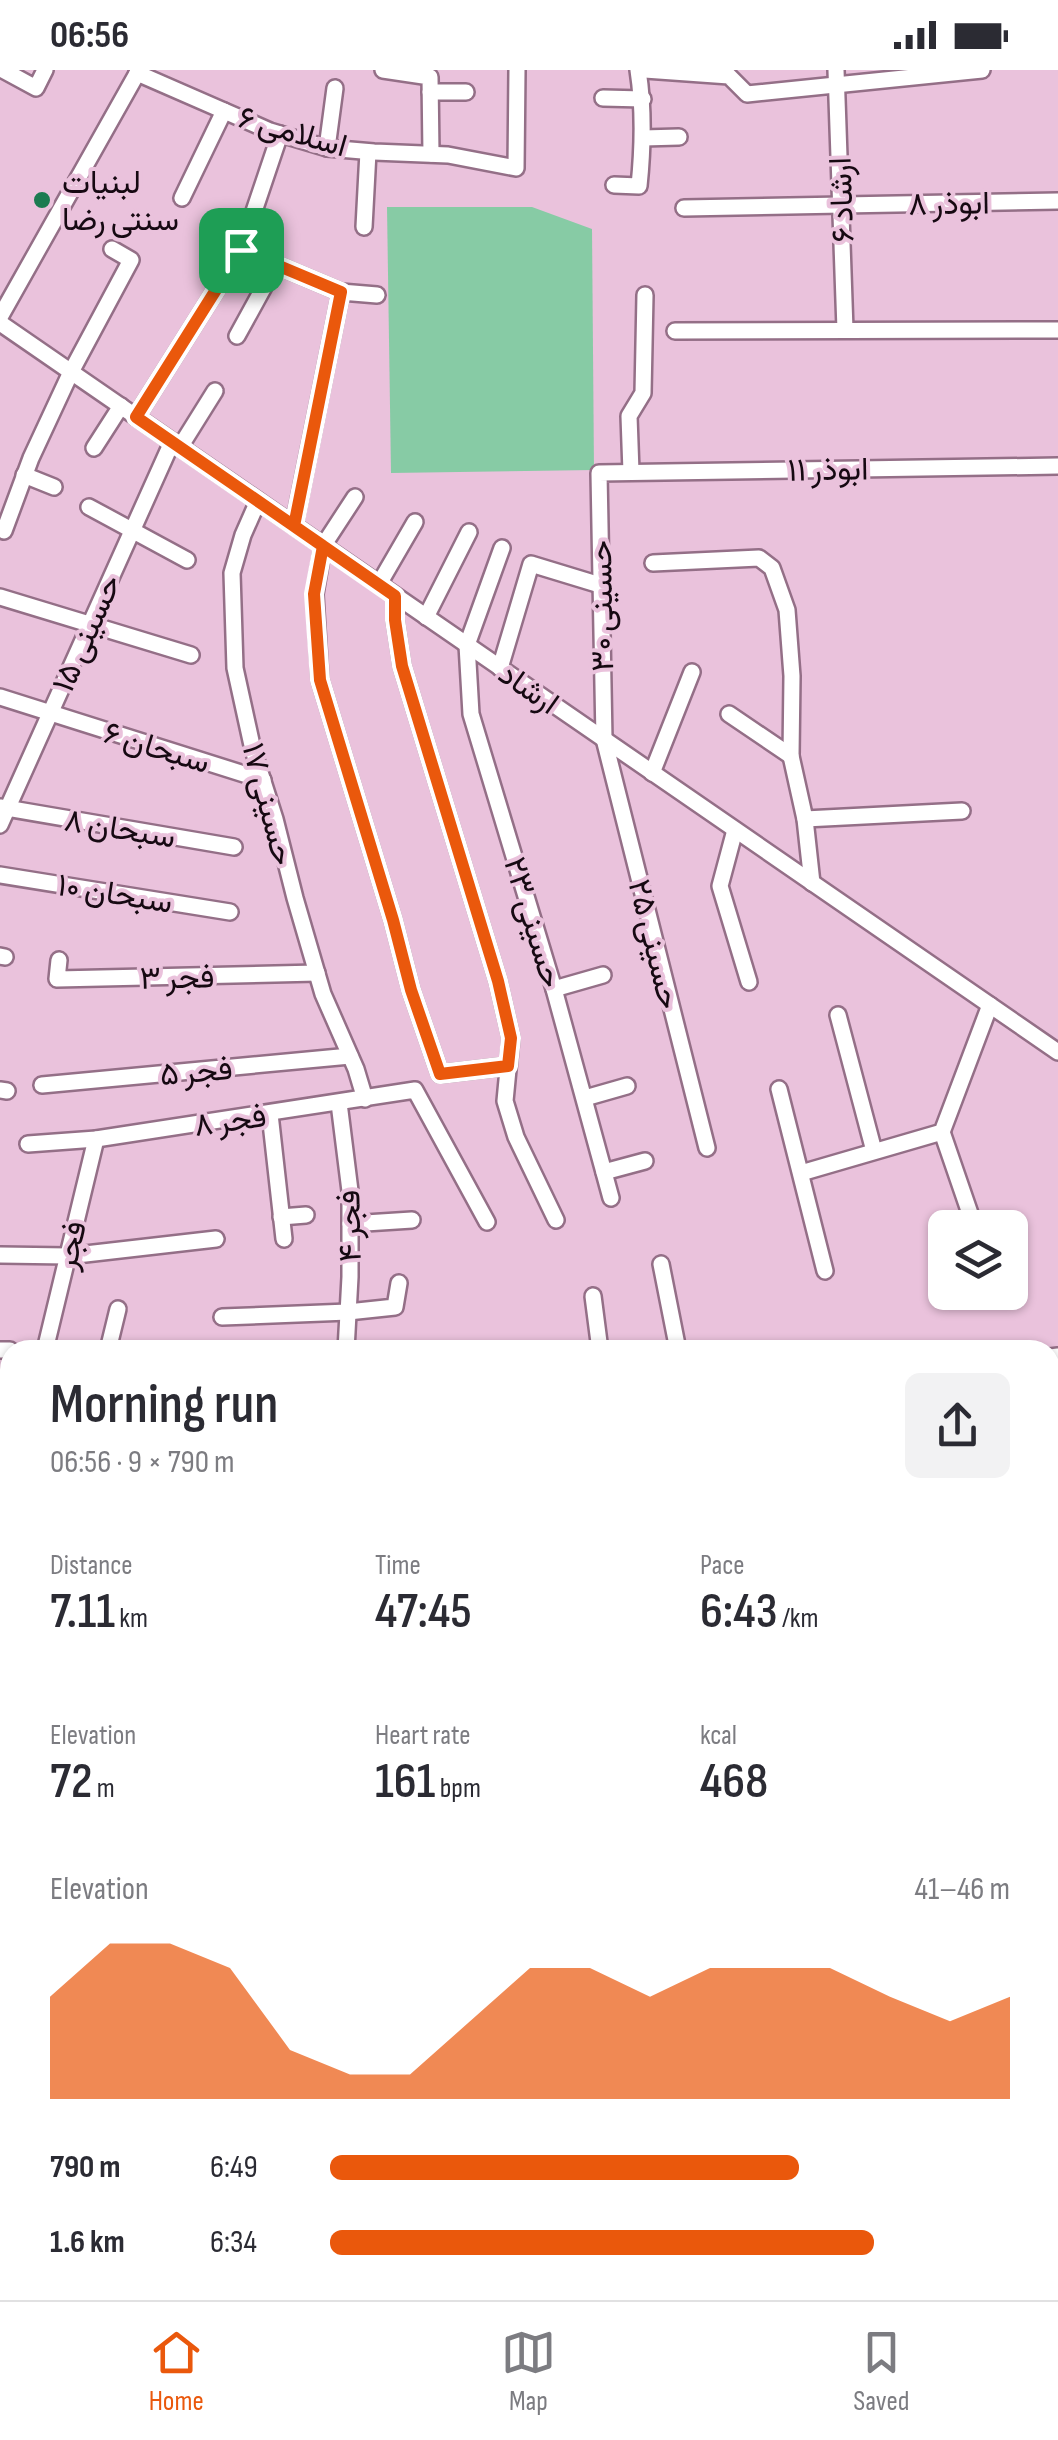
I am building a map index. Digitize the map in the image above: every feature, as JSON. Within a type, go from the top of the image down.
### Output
[{"type":"street","points":[[3,70],[36,88],[45,70]]},
{"type":"street","points":[[383,70],[430,77],[431,154]]},
{"type":"street","name":"اسلامی ۶","points":[[138,71],[280,134],[327,148],[448,155],[516,168],[517,70]]},
{"type":"street","points":[[614,185],[639,186],[642,70],[729,76],[747,94],[837,78],[982,70]]},
{"type":"street","points":[[0,320],[138,71]]},
{"type":"street","name":"ارشاد ۶","points":[[837,78],[845,330]]},
{"type":"street","points":[[327,148],[335,88]]},
{"type":"street","points":[[430,92],[466,92]]},
{"type":"street","points":[[603,98],[643,100]]},
{"type":"street","points":[[182,198],[224,111]]},
{"type":"street","points":[[136,417],[241,250],[280,134]]},
{"type":"street","points":[[643,138],[679,137]]},
{"type":"street","points":[[364,226],[368,152]]},
{"type":"street","name":"ابوذر ۸","points":[[684,208],[1058,201]]},
{"type":"street","points":[[4,531],[24,475],[71,372],[131,260],[112,249]]},
{"type":"street","points":[[241,250],[341,292],[378,294]]},
{"type":"street","points":[[237,336],[276,265]]},
{"type":"street","points":[[294,526],[341,292]]},
{"type":"street","points":[[631,472],[629,416],[643,393],[644,295]]},
{"type":"street","name":"ارشاد","points":[[0,320],[1058,1052]]},
{"type":"street","points":[[675,331],[1058,330]]},
{"type":"street","name":"حسینی ۱۵","points":[[2,814],[132,531],[176,444],[215,391]]},
{"type":"street","points":[[94,448],[121,406]]},
{"type":"street","name":"ابوذر ۱۱","points":[[599,472],[1058,466]]},
{"type":"street","name":"حسینی ۳۰","points":[[599,472],[604,740]]},
{"type":"street","points":[[24,475],[54,487]]},
{"type":"street","points":[[355,497],[323,546],[314,594],[320,680],[411,990],[440,1074],[508,1066]]},
{"type":"street","name":"حسینی ۱۷","points":[[258,501],[232,572],[235,668],[323,994],[365,1100]]},
{"type":"street","points":[[89,508],[187,560]]},
{"type":"street","points":[[378,584],[415,522]]},
{"type":"street","points":[[426,617],[468,532]]},
{"type":"street","points":[[466,645],[502,548]]},
{"type":"street","points":[[653,563],[759,558],[772,568],[787,610],[792,676],[791,756],[805,820],[812,883]]},
{"type":"street","points":[[500,668],[531,564],[600,585]]},
{"type":"street","points":[[395,596],[402,666],[498,981],[511,1038],[505,1102],[516,1138],[556,1220]]},
{"type":"street","points":[[0,597],[191,655]]},
{"type":"street","name":"حسینی ۲۳","points":[[466,645],[471,714],[554,989],[611,1198]]},
{"type":"street","points":[[652,773],[692,672]]},
{"type":"street","name":"سبحان ۶","points":[[0,698],[263,780]]},
{"type":"street","points":[[729,714],[791,756]]},
{"type":"street","name":"حسینی ۲۵","points":[[604,740],[706,1148]]},
{"type":"street","points":[[805,820],[962,811]]},
{"type":"street","name":"سبحان ۸","points":[[2,814],[234,846]]},
{"type":"street","points":[[736,830],[720,886],[749,982]]},
{"type":"street","name":"سبحان ۱۰","points":[[0,875],[230,912]]},
{"type":"street","name":"فجر ۳","points":[[60,960],[57,979],[317,974]]},
{"type":"street","points":[[554,989],[602,975]]},
{"type":"street","points":[[969,1210],[942,1132],[990,1005]]},
{"type":"street","points":[[838,1015],[874,1152]]},
{"type":"street","name":"فجر ۵","points":[[42,1085],[350,1056]]},
{"type":"street","points":[[584,1098],[627,1086]]},
{"type":"street","points":[[780,1089],[826,1271]]},
{"type":"street","name":"فجر ۸","points":[[28,1144],[96,1140],[415,1090],[487,1222]]},
{"type":"street","name":"فجر ۴","points":[[339,1103],[350,1190],[347,1340]]},
{"type":"street","points":[[270,1114],[284,1239]]},
{"type":"street","points":[[800,1173],[942,1132]]},
{"type":"street","name":"فجر","points":[[47,1340],[96,1140]]},
{"type":"street","points":[[604,1172],[645,1161]]},
{"type":"street","points":[[281,1218],[306,1214]]},
{"type":"street","points":[[350,1224],[412,1220]]},
{"type":"street","points":[[0,1255],[68,1256],[216,1239]]},
{"type":"street","points":[[660,1264],[676,1340]]},
{"type":"street","points":[[222,1317],[396,1308],[399,1283]]},
{"type":"street","points":[[593,1296],[599,1340]]},
{"type":"street","points":[[110,1340],[118,1309]]},
{"type":"green space","points":[[387,207],[532,207],[592,229],[594,470],[391,473]]},
{"type":"place","name":"لبنیات سنتی رضا","points":[[42,200]]},
{"type":"route","points":[[241,250],[136,417],[323,546],[314,594],[320,680],[411,990],[440,1074],[508,1066],[511,1038],[498,981],[402,666],[395,596],[378,584],[294,526],[341,292],[241,250]]}]
